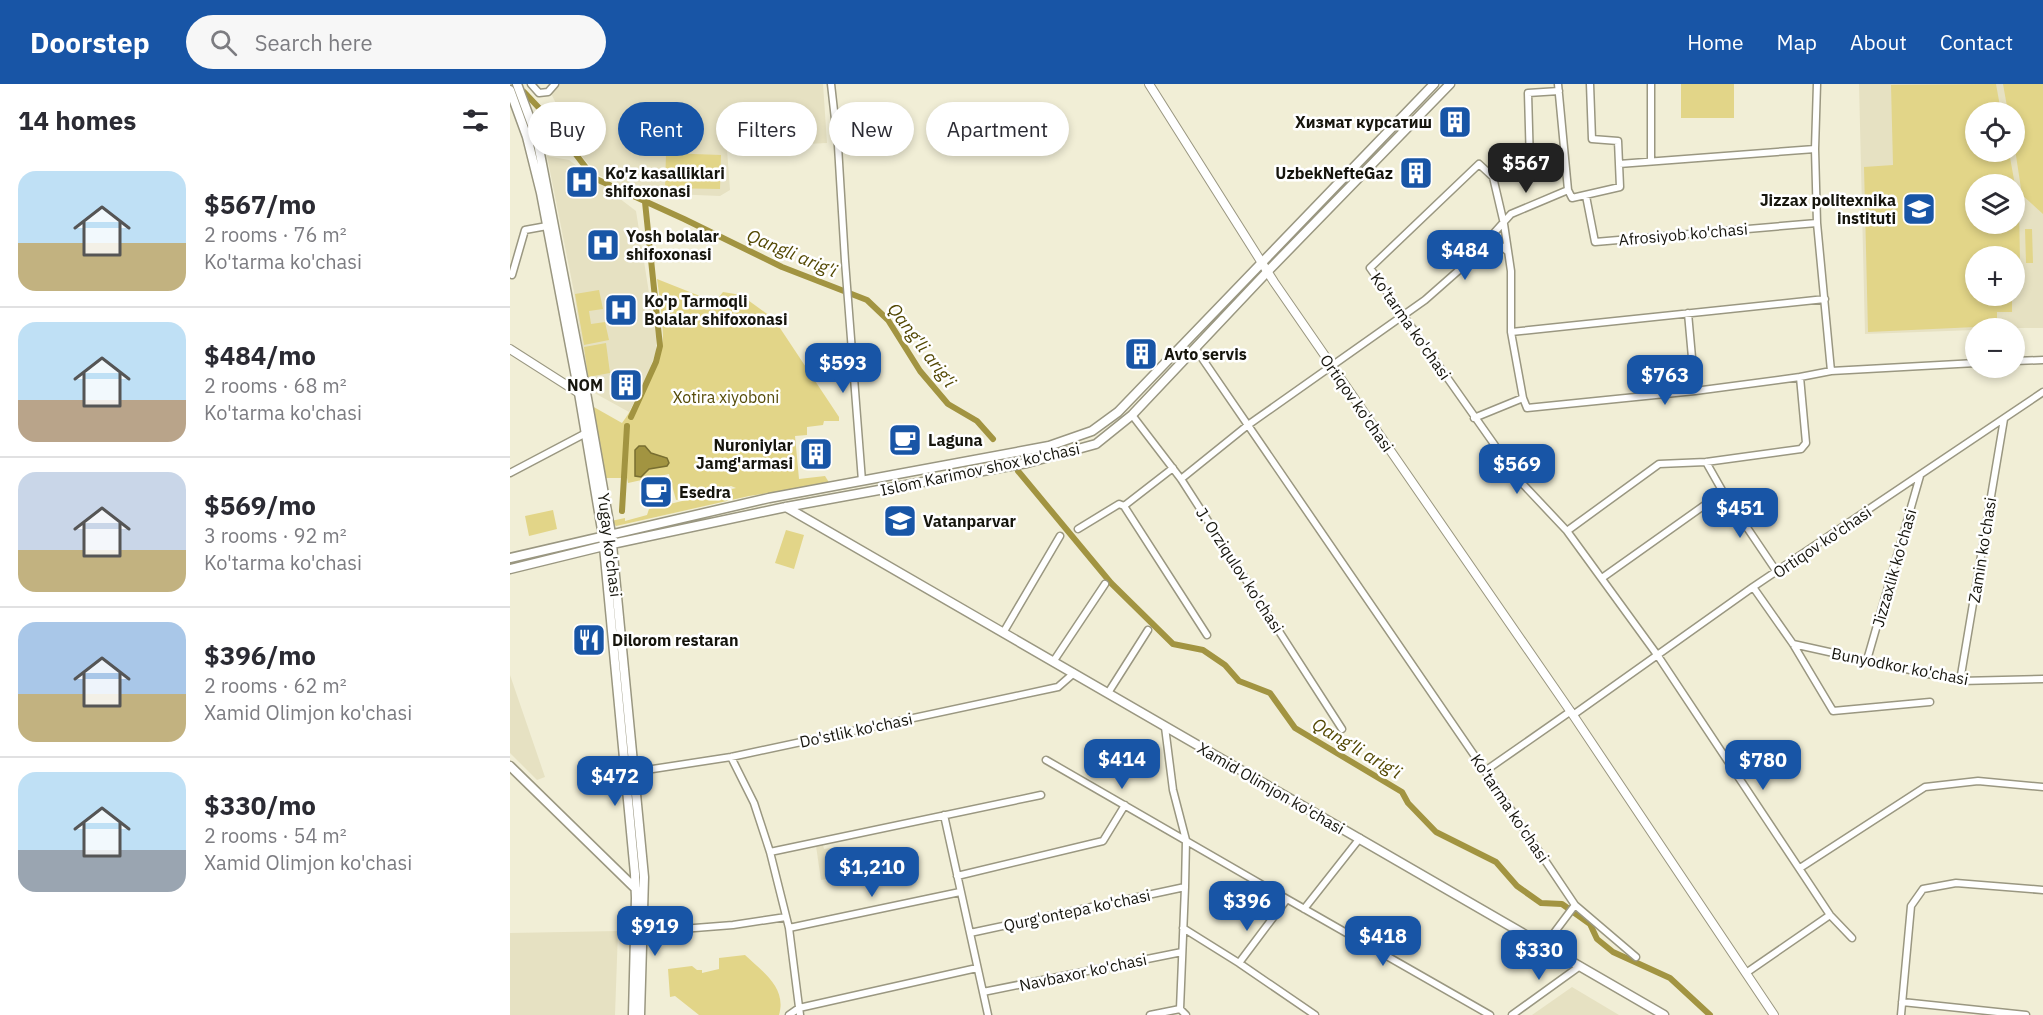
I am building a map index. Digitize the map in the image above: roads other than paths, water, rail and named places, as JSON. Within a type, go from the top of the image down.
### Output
[{"type":"main road","name":"Yugay ko'chasi","points":[[517,84],[537,138],[607,535],[633,772],[644,898],[640,1015]]},
{"type":"main road","name":"Islom Karimov shox ko'chasi","points":[[510,558],[769,498],[1049,446],[1092,431],[1118,412],[1434,84]]},
{"type":"main road","name":"Islom Karimov shox ko'chasi","points":[[510,569],[608,545],[786,507],[1027,463],[1096,444],[1132,416],[1268,271],[1450,84]]},
{"type":"main road","name":"Yugay ko'chasi","points":[[510,90],[527,137],[547,226],[583,395],[585,433],[607,535]]},
{"type":"main road","points":[[946,466],[951,467],[953,471],[951,476],[947,477]]},
{"type":"main road","name":"Xamid Olimjon ko'chasi","points":[[786,507],[1664,1015]]},
{"type":"main road","name":"Yugay ko'chasi","points":[[608,545],[636,890],[633,1015]]},
{"type":"main road","points":[[510,766],[644,898]]},
{"type":"street","points":[[531,84],[539,93],[548,92],[555,84]]},
{"type":"street","points":[[831,84],[838,146],[862,481]]},
{"type":"street","name":"Ortiqov ko'chasi","points":[[1149,84],[1268,271],[1572,713],[1774,1015]]},
{"type":"street","points":[[1530,164],[1528,93],[1558,87],[1568,190],[1572,198],[1620,186],[1618,141],[1592,139],[1590,84]]},
{"type":"street","points":[[1651,84],[1651,161]]},
{"type":"street","points":[[1816,84],[1817,223],[1831,371]]},
{"type":"street","points":[[1619,164],[1815,149]]},
{"type":"street","name":"Ko'tarma ko'chasi","points":[[1523,398],[1511,332],[1511,271],[1504,224],[1492,177],[1479,164],[1370,268],[1520,481],[1567,531],[1602,578],[1658,656],[1830,915],[1852,938]]},
{"type":"street","points":[[1181,479],[1248,425],[1433,293],[1467,263],[1511,214],[1568,190]]},
{"type":"street","name":"Afrosiyob ko'chasi","points":[[1586,196],[1595,242],[1817,223]]},
{"type":"street","points":[[512,275],[525,230],[547,226]]},
{"type":"street","points":[[1488,241],[1496,241],[1508,251]]},
{"type":"street","points":[[1511,332],[1825,299]]},
{"type":"street","points":[[1688,313],[1695,391]]},
{"type":"street","name":"Ko'tarma ko'chasi","points":[[1195,348],[1485,771],[1572,909],[1636,957]]},
{"type":"street","points":[[510,349],[583,395]]},
{"type":"street","points":[[2025,361],[2043,360]]},
{"type":"street","points":[[1474,418],[1523,398],[1527,408],[1695,391],[1831,371],[1965,364]]},
{"type":"street","points":[[1567,531],[1659,464],[1706,462],[1802,449],[1806,443],[1800,377]]},
{"type":"street","name":"Ortiqov ko'chasi","points":[[1572,713],[1658,656],[1753,587],[2043,392]]},
{"type":"street","name":"J. Orziqulov ko'chasi","points":[[1132,416],[1181,479],[1342,729]]},
{"type":"street","name":"Zamin ko'chasi","points":[[1960,681],[2004,419]]},
{"type":"street","points":[[510,473],[585,433]]},
{"type":"street","points":[[1706,462],[1723,492],[1777,572]]},
{"type":"street","points":[[1124,506],[1173,468]]},
{"type":"street","name":"Jizzaxlik ko'chasi","points":[[1867,660],[1920,476]]},
{"type":"street","points":[[1602,578],[1723,492]]},
{"type":"street","points":[[1078,529],[1119,504],[1124,506],[1207,635]]},
{"type":"street","points":[[1003,633],[1060,536]]},
{"type":"street","points":[[1053,662],[1105,584]]},
{"type":"street","name":"Bunyodkor ko'chasi","points":[[1753,587],[1793,644],[1833,711],[1929,702]]},
{"type":"street","points":[[1108,693],[1148,630]]},
{"type":"street","name":"Bunyodkor ko'chasi","points":[[1793,644],[1960,681],[2043,679]]},
{"type":"street","name":"Do'stlik ko'chasi","points":[[633,772],[731,758],[1058,687],[1074,673]]},
{"type":"street","points":[[1485,771],[1572,713]]},
{"type":"street","points":[[1165,727],[1173,790],[1185,840],[1180,1009],[1186,1015]]},
{"type":"street","points":[[731,758],[754,803],[770,852],[789,928],[800,1011]]},
{"type":"street","points":[[1046,760],[1490,1015]]},
{"type":"street","points":[[1800,868],[1925,787],[1978,781],[2043,787]]},
{"type":"street","points":[[770,852],[1041,795]]},
{"type":"street","points":[[957,876],[1103,841],[1125,805]]},
{"type":"street","points":[[944,815],[988,1015]]},
{"type":"street","points":[[1304,909],[1360,838]]},
{"type":"street","points":[[1901,1015],[1911,906],[1923,889],[1956,883],[2043,890]]},
{"type":"street","name":"Qurg'ontepa ko'chasi","points":[[970,933],[1185,887]]},
{"type":"street","points":[[789,928],[960,892]]},
{"type":"street","points":[[1239,963],[1287,899]]},
{"type":"street","points":[[1545,945],[1572,909]]},
{"type":"street","points":[[1746,973],[1830,915]]},
{"type":"street","points":[[643,932],[733,925],[786,917]]},
{"type":"street","points":[[1183,928],[1316,1015]]},
{"type":"street","name":"Navbaxor ko'chasi","points":[[983,992],[1182,952]]},
{"type":"street","points":[[1512,1015],[1580,966]]},
{"type":"street","points":[[789,1015],[977,968]]},
{"type":"street","points":[[1902,1002],[2026,1015]]},
{"type":"street","points":[[1150,1015],[1180,1009]]},
{"type":"waterway","name":"Qangli arig'i","points":[[524,92],[541,110],[544,118],[564,139],[594,178],[782,267],[867,300],[888,320],[920,371],[948,404],[977,421],[993,439]]},
{"type":"waterway","points":[[631,417],[656,362],[660,346],[645,202]]},
{"type":"waterway","points":[[622,511],[627,426]]},
{"type":"waterway","name":"Qang'li arig'i","points":[[1018,471],[1111,583],[1173,644],[1203,650],[1225,665],[1239,681],[1270,693],[1295,728],[1402,792],[1408,803],[1436,832],[1496,862],[1517,886],[1541,903],[1562,904],[1590,924],[1597,939],[1613,952],[1670,978],[1710,1015]]},
{"type":"place","name":"Хизмат курсатиш","points":[[1455,122]]},
{"type":"place","name":"UzbekNefteGaz","points":[[1416,173]]},
{"type":"place","name":"Ko'z kasalliklari shifoxonasi","points":[[582,182]]},
{"type":"place","name":"Jizzax politexnika instituti","points":[[1919,209]]},
{"type":"place","name":"Yosh bolalar shifoxonasi","points":[[603,245]]},
{"type":"place","name":"Ko'p Tarmoqli Bolalar shifoxonasi","points":[[621,310]]},
{"type":"place","name":"Avto servis","points":[[1141,354]]},
{"type":"place","name":"NOM","points":[[626,385]]},
{"type":"place","name":"Laguna","points":[[905,440]]},
{"type":"place","name":"Nuroniylar Jamg'armasi","points":[[816,454]]},
{"type":"place","name":"Esedra","points":[[656,492]]},
{"type":"place","name":"Vatanparvar","points":[[900,521]]},
{"type":"place","name":"Dilorom restaran","points":[[589,640]]},
{"type":"park label","name":"Xotira xiyoboni","points":[[726,397]]}]
